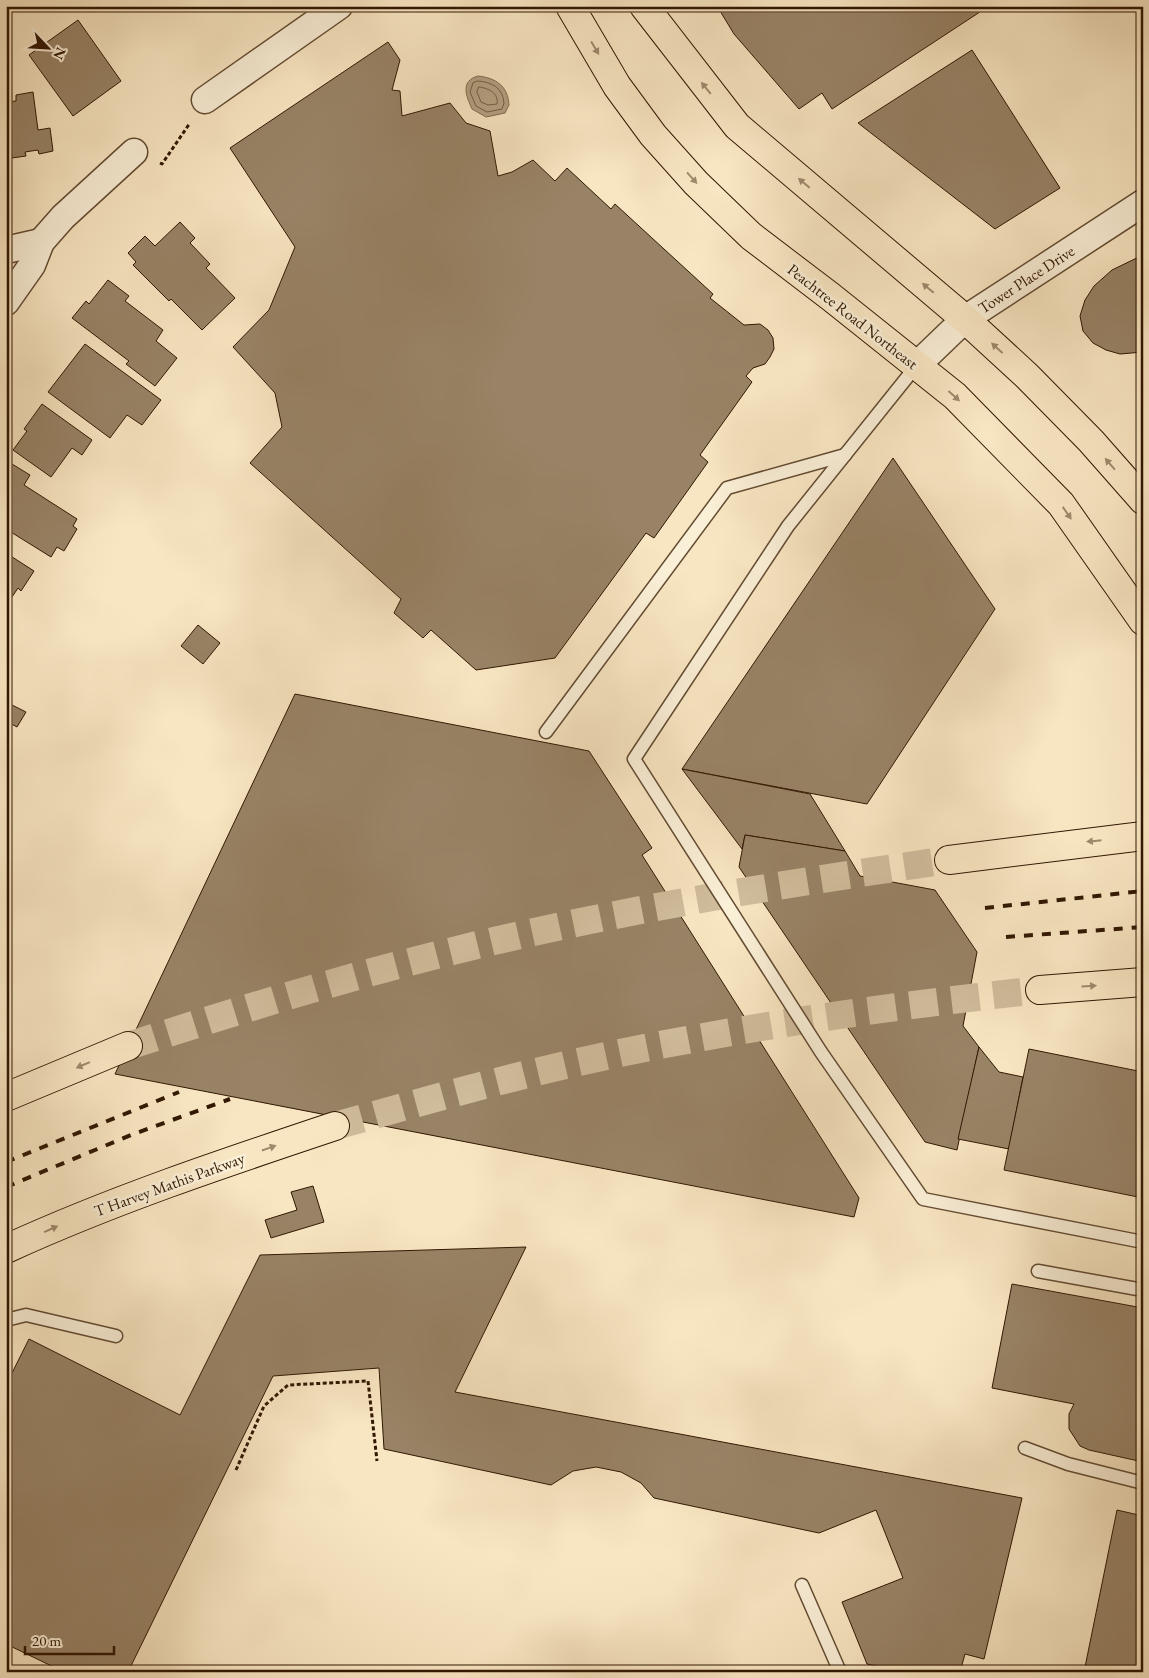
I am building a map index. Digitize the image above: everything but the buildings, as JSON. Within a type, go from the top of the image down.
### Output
[{"type":"highway","name":"Peachtree Road Northeast","points":[[570,6],[617,86],[653,136],[696,183],[751,236],[955,396],[1061,504],[1143,621]]},
{"type":"highway","points":[[644,6],[737,126],[965,320],[1027,376],[1091,441],[1143,500]]},
{"type":"highway","points":[[950,860],[1143,836]]},
{"type":"highway","points":[[1040,990],[1143,982]]},
{"type":"highway","points":[[6,1097],[128,1046]]},
{"type":"highway","name":"T Harvey Mathis Parkway","points":[[6,1249],[60,1224],[191,1174],[335,1126]]},
{"type":"street","points":[[205,100],[339,6]]},
{"type":"street","points":[[6,302],[32,265],[41,242],[63,217],[134,152]]},
{"type":"street","name":"Tower Place Drive","points":[[917,365],[965,320],[1143,202]]},
{"type":"street","points":[[6,250],[41,242]]},
{"type":"lane","points":[[917,365],[788,526],[634,759],[821,1052],[923,1199],[1143,1242]]},
{"type":"lane","points":[[546,732],[727,488],[845,455]]},
{"type":"lane","points":[[1038,1272],[1143,1290]]},
{"type":"lane","points":[[6,1320],[26,1314],[116,1336]]},
{"type":"lane","points":[[1025,1448],[1068,1464],[1143,1483]]},
{"type":"lane","points":[[802,1585],[840,1672]]},
{"type":"path","points":[[134,152],[162,164],[205,100]]},
{"type":"path","points":[[236,1470],[264,1406],[288,1385],[368,1380],[377,1461]]},
{"type":"water","points":[[478,76],[495,81],[503,88],[509,105],[505,113],[486,117],[472,109],[466,90],[469,81]]},
{"type":"tunnel","points":[[128,1046],[330,984],[412,961],[515,936],[700,899],[949,860]]},
{"type":"tunnel","points":[[335,1126],[515,1077],[676,1042],[832,1016],[1040,990]]},
{"type":"railway","points":[[985,908],[1143,891]]},
{"type":"railway","points":[[1006,937],[1143,927]]},
{"type":"railway","points":[[6,1162],[179,1092]]},
{"type":"railway","points":[[6,1187],[131,1135],[230,1099]]}]
